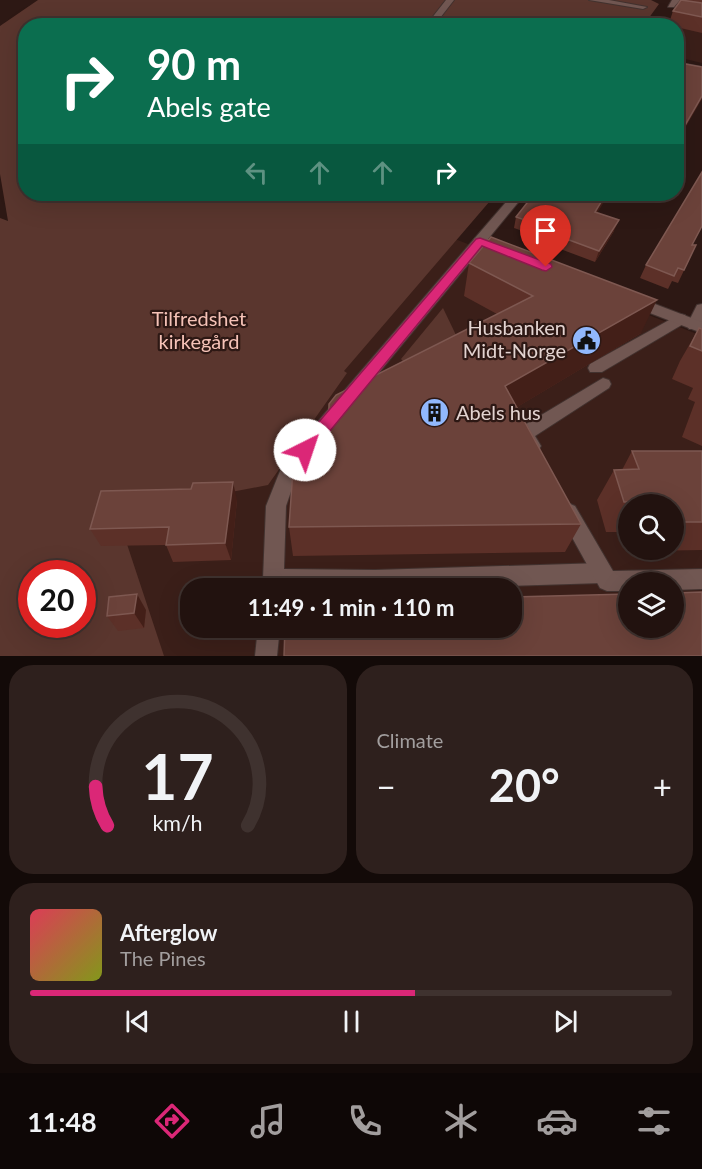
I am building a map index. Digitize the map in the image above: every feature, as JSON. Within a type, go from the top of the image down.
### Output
[{"type":"street","points":[[436,18],[450,0]]},
{"type":"street","points":[[593,0],[643,7]]},
{"type":"street","points":[[684,67],[702,70]]},
{"type":"street","points":[[273,578],[276,506],[290,467],[513,201]]},
{"type":"street","points":[[480,241],[513,254]]},
{"type":"street","points":[[624,297],[698,327],[702,309]]},
{"type":"street","points":[[541,463],[525,434],[600,376],[680,319]]},
{"type":"street","points":[[558,493],[608,580],[702,579]]},
{"type":"street","points":[[440,578],[602,573]]},
{"type":"street","points":[[266,656],[268,638]]},
{"type":"shaded area","points":[[679,12],[702,16],[702,63],[684,59],[684,18],[674,18]]},
{"type":"shaded area","points":[[455,239],[702,336],[702,656],[111,656],[110,475],[250,481]]},
{"type":"green space","name":"Tilfredshet kirkegård","points":[[38,0],[651,0],[659,4],[649,18],[18,18],[18,201],[490,201],[344,371],[347,373],[268,485],[117,514],[164,656],[0,656],[0,218],[8,221],[0,174],[0,26]]},
{"type":"green space","points":[[443,308],[467,358],[422,382],[401,359]]},
{"type":"building","points":[[681,0],[702,3],[702,17],[673,11]]},
{"type":"building","points":[[684,64],[702,67],[702,96],[684,127]]},
{"type":"building","points":[[702,172],[702,226],[692,245],[696,245],[684,270],[678,268],[674,276],[646,265]]},
{"type":"building","points":[[529,201],[602,201],[595,212],[619,220],[599,251],[542,230],[545,227],[516,217]]},
{"type":"building","name":"Abels hus","points":[[491,237],[657,300],[505,386],[581,524],[289,527],[293,469],[328,464],[329,404],[336,395],[533,296],[469,263]]},
{"type":"building","points":[[699,328],[702,329],[702,351],[690,346]]},
{"type":"building","points":[[632,451],[702,451],[702,522],[684,522],[684,494],[622,494],[614,470],[639,469]]},
{"type":"building","points":[[233,482],[225,543],[166,545],[169,527],[90,529],[101,491],[191,489],[193,483]]},
{"type":"building","points":[[702,592],[702,656],[284,656],[285,638],[522,638],[522,597],[618,594],[618,638],[684,638],[684,593]]},
{"type":"building","points":[[137,594],[134,613],[107,616],[109,597]]},
{"type":"place","name":"Husbanken Midt-Norge","points":[[587,340]]},
{"type":"place","name":"Abels hus","points":[[435,413]]},
{"type":"route","points":[[305,450],[480,241],[546,267]]}]
